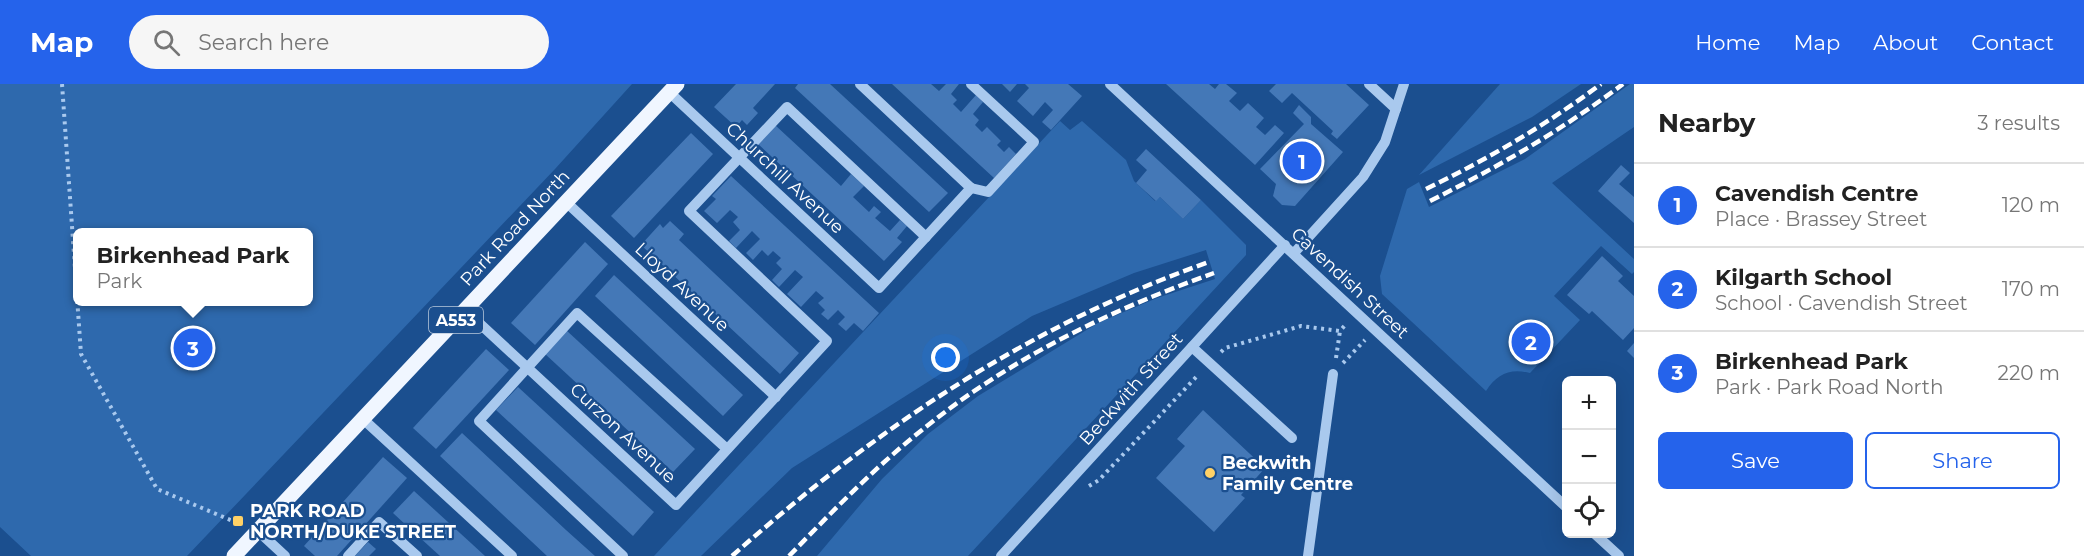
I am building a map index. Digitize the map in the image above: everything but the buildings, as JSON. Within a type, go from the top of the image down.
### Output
[{"type":"main road","name":"Park Road North","points":[[234,556],[673,88]]},
{"type":"street","points":[[860,84],[971,188],[988,192],[1034,142],[971,84]]},
{"type":"street","name":"Cavendish Street","points":[[1110,84],[1562,503]]},
{"type":"street","points":[[1369,84],[1396,109]]},
{"type":"street","points":[[1294,253],[1363,177],[1384,142],[1404,84]]},
{"type":"street","name":"Churchill Avenue","points":[[673,88],[739,157],[879,288],[926,237]]},
{"type":"street","points":[[739,157],[787,107],[926,237],[971,188]]},
{"type":"street","name":"Curzon Avenue","points":[[465,310],[676,505],[827,341],[689,211],[739,157]]},
{"type":"street","name":"Lloyd Avenue","points":[[566,202],[776,397]]},
{"type":"street","name":"Beckwith Street","points":[[1001,556],[1285,245]]},
{"type":"street","points":[[623,556],[479,421],[526,366],[577,313],[727,449]]},
{"type":"street","points":[[1192,347],[1292,438]]},
{"type":"street","points":[[1308,556],[1333,374]]},
{"type":"street","points":[[363,419],[512,556]]},
{"type":"street","points":[[348,556],[379,522],[417,556]]},
{"type":"street","points":[[258,531],[285,556]]},
{"type":"street","points":[[1599,538],[1619,556]]},
{"type":"path","points":[[62,84],[73,240]]},
{"type":"path","points":[[78,306],[81,354],[157,489],[258,531]]},
{"type":"path","points":[[1333,374],[1340,331],[1357,312]]},
{"type":"path","points":[[1082,491],[1099,480],[1209,363],[1226,348],[1301,326],[1340,331]]},
{"type":"path","points":[[1333,374],[1376,329]]},
{"type":"shaded area","points":[[0,84],[632,84],[555,169],[187,556],[31,556],[0,527]]},
{"type":"shaded area","points":[[1500,84],[1581,84],[1532,117],[1419,175]]},
{"type":"shaded area","points":[[1630,84],[1634,84],[1634,127],[1552,183],[1634,259],[1634,272],[1632,274],[1601,246],[1554,296],[1580,320],[1530,373],[1516,371],[1505,374],[1495,380],[1486,391],[1382,294],[1380,276],[1407,189],[1419,182],[1429,207],[1525,159]]},
{"type":"shaded area","points":[[1060,121],[1070,130],[1082,121],[1126,160],[1134,181],[1155,201],[1160,197],[1183,219],[1201,200],[1246,245],[1246,255],[968,556],[817,556],[882,479],[928,434],[978,396],[1098,323],[1157,298],[1215,279],[1206,250],[1134,273],[1032,316],[792,468],[701,556],[654,556]]},
{"type":"railway","points":[[1426,189],[1516,141],[1601,84]]},
{"type":"railway","points":[[1430,201],[1529,147],[1577,117],[1623,84]]},
{"type":"railway","points":[[732,556],[842,465],[956,385],[1078,317],[1142,288],[1209,262]]},
{"type":"railway","points":[[789,556],[887,460],[955,404],[989,381],[1061,339],[1098,321],[1214,273]]},
{"type":"place","name":"Cavendish Centre","points":[[1302,161]]},
{"type":"place","name":"Kilgarth School","points":[[1531,342]]},
{"type":"place","name":"Birkenhead Park","points":[[193,348]]},
{"type":"place","name":"Beckwith Family Centre","points":[[1210,473]]},
{"type":"place","name":"PARK ROAD NORTH/DUKE STREET","points":[[238,521]]}]
